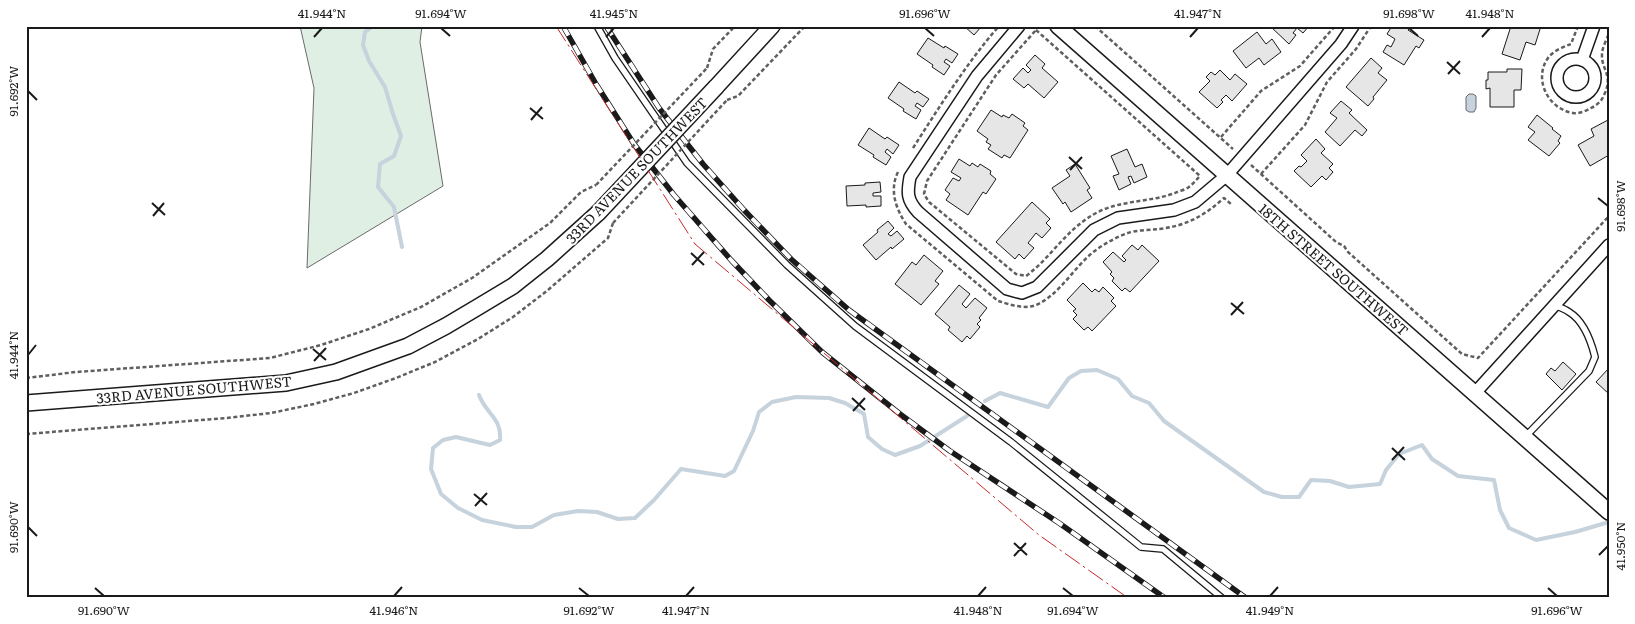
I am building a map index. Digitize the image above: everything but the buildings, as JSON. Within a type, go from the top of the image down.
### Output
[{"type":"street","name":"33RD AVENUE SOUTHWEST","points":[[26,403],[286,383],[336,372],[408,346],[478,308],[513,286],[547,259],[598,213],[772,26]]},
{"type":"street","points":[[1019,26],[977,76],[910,177],[908,190],[910,204],[918,212],[1007,289],[1022,293],[1037,287],[1094,230],[1118,218],[1174,210],[1195,202],[1227,175],[1341,44],[1353,26]]},
{"type":"street","name":"18TH STREET SOUTHWEST","points":[[1058,26],[1609,512]]},
{"type":"street","points":[[1582,60],[1594,26]]},
{"type":"street","points":[[1475,393],[1609,245]]},
{"type":"lane","points":[[597,26],[615,58],[688,163],[787,265],[854,326],[1011,442],[1140,547],[1163,550],[1222,598]]},
{"type":"lane","points":[[1525,437],[1589,371],[1595,357],[1587,332],[1576,317],[1569,311],[1554,305]]},
{"type":"path","points":[[26,378],[76,372],[270,358],[321,345],[369,329],[421,307],[472,278],[550,223],[581,192],[596,186],[706,68],[713,50],[735,26]]},
{"type":"path","points":[[613,223],[728,100],[738,96],[805,26]]},
{"type":"path","points":[[912,151],[952,87],[999,26]]},
{"type":"path","points":[[1095,26],[1233,149]]},
{"type":"path","points":[[1221,137],[1261,90],[1300,66],[1335,26]]},
{"type":"path","points":[[1261,174],[1305,125],[1327,82],[1356,49],[1371,26]]},
{"type":"path","points":[[1578,26],[1571,44],[1558,49],[1548,57],[1542,70],[1541,82],[1547,97],[1558,107],[1574,113],[1586,111],[1597,105],[1604,96],[1608,82],[1602,54],[1609,33]]},
{"type":"path","points":[[1036,30],[1200,176],[1188,188],[1164,197],[1122,204],[1101,210],[1080,223],[1026,276],[1016,274],[929,202],[924,194],[927,181],[996,75],[1036,30]]},
{"type":"path","points":[[1248,162],[1336,242],[1344,246],[1348,252],[1462,354],[1478,358],[1609,216]]},
{"type":"path","points":[[901,167],[896,175],[893,193],[898,212],[906,224],[998,301],[1016,306],[1034,306],[1051,296],[1091,254],[1107,242],[1128,233],[1172,228],[1208,212],[1224,198],[1232,205]]},
{"type":"green space","points":[[300,26],[422,26],[420,42],[443,186],[307,268],[314,88]]},
{"type":"shaded area","points":[[1469,94],[1476,96],[1474,112],[1466,110],[1466,97]]},
{"type":"waterway","points":[[373,26],[365,32],[363,45],[369,61],[385,87],[401,136],[394,156],[380,164],[378,187],[394,207],[402,247]]},
{"type":"waterway","points":[[985,401],[1000,393],[1048,407],[1069,378],[1081,371],[1097,370],[1118,379],[1132,396],[1149,403],[1164,421],[1264,492],[1282,497],[1299,497],[1311,480],[1330,481],[1349,487],[1380,484],[1386,470],[1399,454],[1422,445],[1432,459],[1458,476],[1494,480],[1500,510],[1509,528],[1536,540],[1575,532],[1609,522]]},
{"type":"waterway","points":[[479,395],[499,426],[500,440],[490,445],[456,437],[443,440],[433,448],[431,469],[441,494],[458,508],[482,520],[516,527],[532,527],[554,515],[578,511],[597,512],[618,519],[635,518],[654,500],[681,469],[725,476],[734,471],[753,431],[759,412],[772,402],[796,397],[829,398],[845,403],[864,414],[868,437],[882,449],[895,455],[920,446],[967,416]]},
{"type":"railway","points":[[563,26],[596,84],[634,144],[674,195],[731,260],[822,352],[950,451],[1059,523],[1165,598]]},
{"type":"railway","points":[[606,26],[659,108],[703,164],[791,259],[849,310],[1246,598]]},
{"type":"power","points":[[556,26],[695,244],[1039,535],[1128,598]]}]
